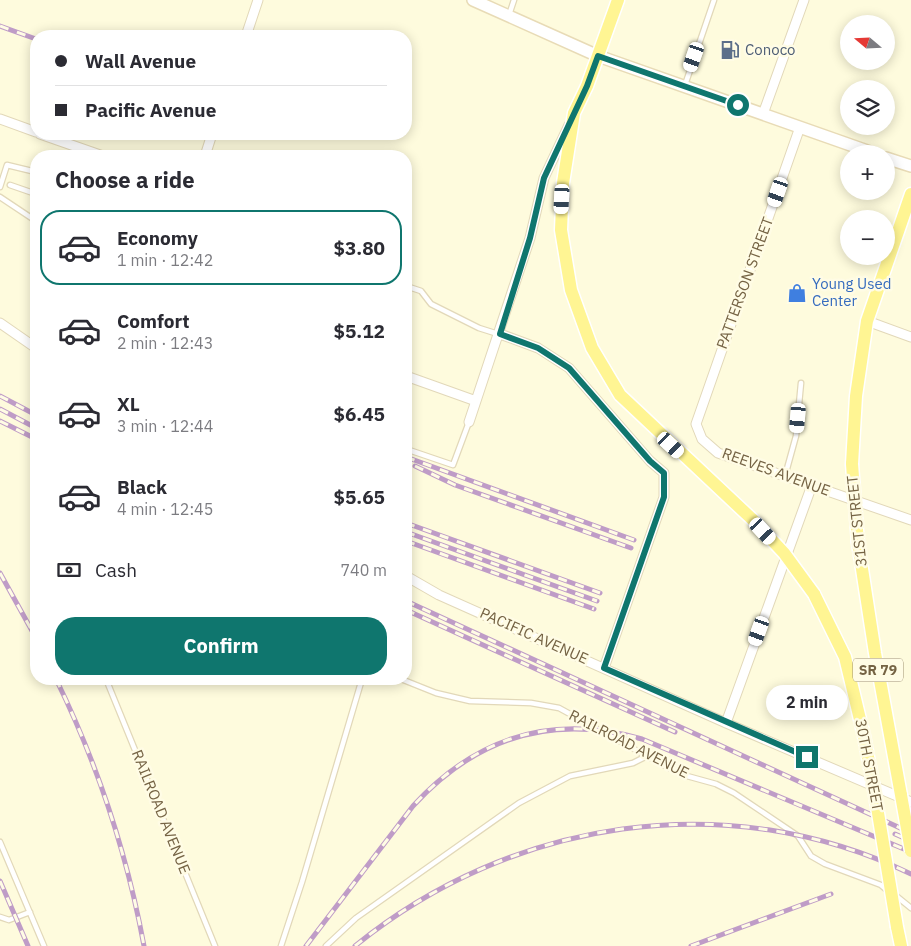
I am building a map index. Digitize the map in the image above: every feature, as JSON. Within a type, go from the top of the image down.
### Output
[{"type":"main road","points":[[473,0],[598,56],[851,145]]},
{"type":"main road","name":"30TH STREET","points":[[618,0],[598,56],[574,113],[563,183],[561,230],[571,290],[592,348],[620,395],[753,520],[784,553],[814,594],[845,657],[864,736],[901,946]]},
{"type":"main road","points":[[895,161],[911,166]]},
{"type":"main road","name":"31ST STREET","points":[[911,194],[867,321],[856,396],[852,464],[858,544],[875,654],[906,799],[911,852]]},
{"type":"street","points":[[248,30],[258,0]]},
{"type":"street","points":[[763,114],[804,0]]},
{"type":"street","name":"30TH STREET","points":[[469,422],[500,334],[530,238],[544,178],[574,113]]},
{"type":"street","points":[[0,119],[30,130]]},
{"type":"street","name":"PATTERSON STREET","points":[[702,439],[696,424],[700,409],[800,127]]},
{"type":"street","points":[[52,140],[73,150]]},
{"type":"street","points":[[867,321],[911,337]]},
{"type":"street","points":[[0,323],[30,344]]},
{"type":"street","points":[[500,334],[538,348],[569,368],[650,461],[664,473],[664,497],[604,668]]},
{"type":"street","points":[[412,378],[476,401]]},
{"type":"street","name":"REEVES AVENUE","points":[[702,439],[718,453],[911,520]]},
{"type":"street","points":[[726,723],[812,485]]},
{"type":"street","name":"PACIFIC AVENUE","points":[[412,579],[439,595],[726,723],[906,799]]},
{"type":"lane","points":[[509,16],[514,0]]},
{"type":"lane","points":[[684,86],[714,0]]},
{"type":"lane","points":[[0,187],[7,165],[30,171]]},
{"type":"lane","points":[[10,185],[30,192]]},
{"type":"lane","points":[[0,198],[30,216]]},
{"type":"lane","points":[[412,288],[420,291],[431,304],[479,328],[500,334]]},
{"type":"lane","points":[[785,476],[796,436],[801,383]]},
{"type":"lane","points":[[412,451],[453,465],[469,422]]},
{"type":"lane","name":"RAILROAD AVENUE","points":[[412,683],[436,693],[470,701],[531,703],[559,708],[687,776],[716,784],[734,793],[798,836],[811,856],[825,864],[881,886],[911,908]]},
{"type":"lane","name":"RAILROAD AVENUE","points":[[108,685],[215,946]]},
{"type":"lane","points":[[280,946],[302,882],[360,685]]},
{"type":"lane","points":[[326,946],[356,918],[519,804],[570,776],[633,763],[647,756]]},
{"type":"lane","points":[[0,842],[44,946]]},
{"type":"lane","points":[[0,917],[9,920],[30,912]]},
{"type":"railway","points":[[0,26],[30,37]]},
{"type":"railway","points":[[0,396],[30,412]]},
{"type":"railway","points":[[0,409],[30,425]]},
{"type":"railway","points":[[0,421],[30,436]]},
{"type":"railway","points":[[412,459],[634,540]]},
{"type":"railway","points":[[415,466],[455,485],[631,548]]},
{"type":"railway","points":[[412,525],[600,593]]},
{"type":"railway","points":[[412,534],[597,601]]},
{"type":"railway","points":[[412,543],[594,609]]},
{"type":"railway","points":[[0,573],[30,627]]},
{"type":"railway","points":[[412,604],[911,833]]},
{"type":"railway","points":[[412,613],[675,732]]},
{"type":"railway","points":[[59,685],[85,743],[109,810],[129,877],[144,946]]},
{"type":"railway","points":[[306,946],[413,806],[437,782],[463,763],[489,748],[517,737],[546,731],[577,729],[609,732],[642,739],[911,852]]},
{"type":"railway","points":[[355,946],[416,903],[482,869],[551,844],[622,829],[695,824],[768,830],[841,846],[911,874]]},
{"type":"railway","points":[[895,834],[911,841]]},
{"type":"railway","points":[[0,881],[28,946]]},
{"type":"railway","points":[[691,946],[831,894]]},
{"type":"place","name":"Conoco","points":[[730,50]]},
{"type":"place","name":"Young Used Center","points":[[797,293]]},
{"type":"route","points":[[738,105],[598,56],[587,86],[544,178],[530,238],[500,334],[538,348],[569,368],[650,461],[664,473],[664,497],[604,668],[807,757]]}]
